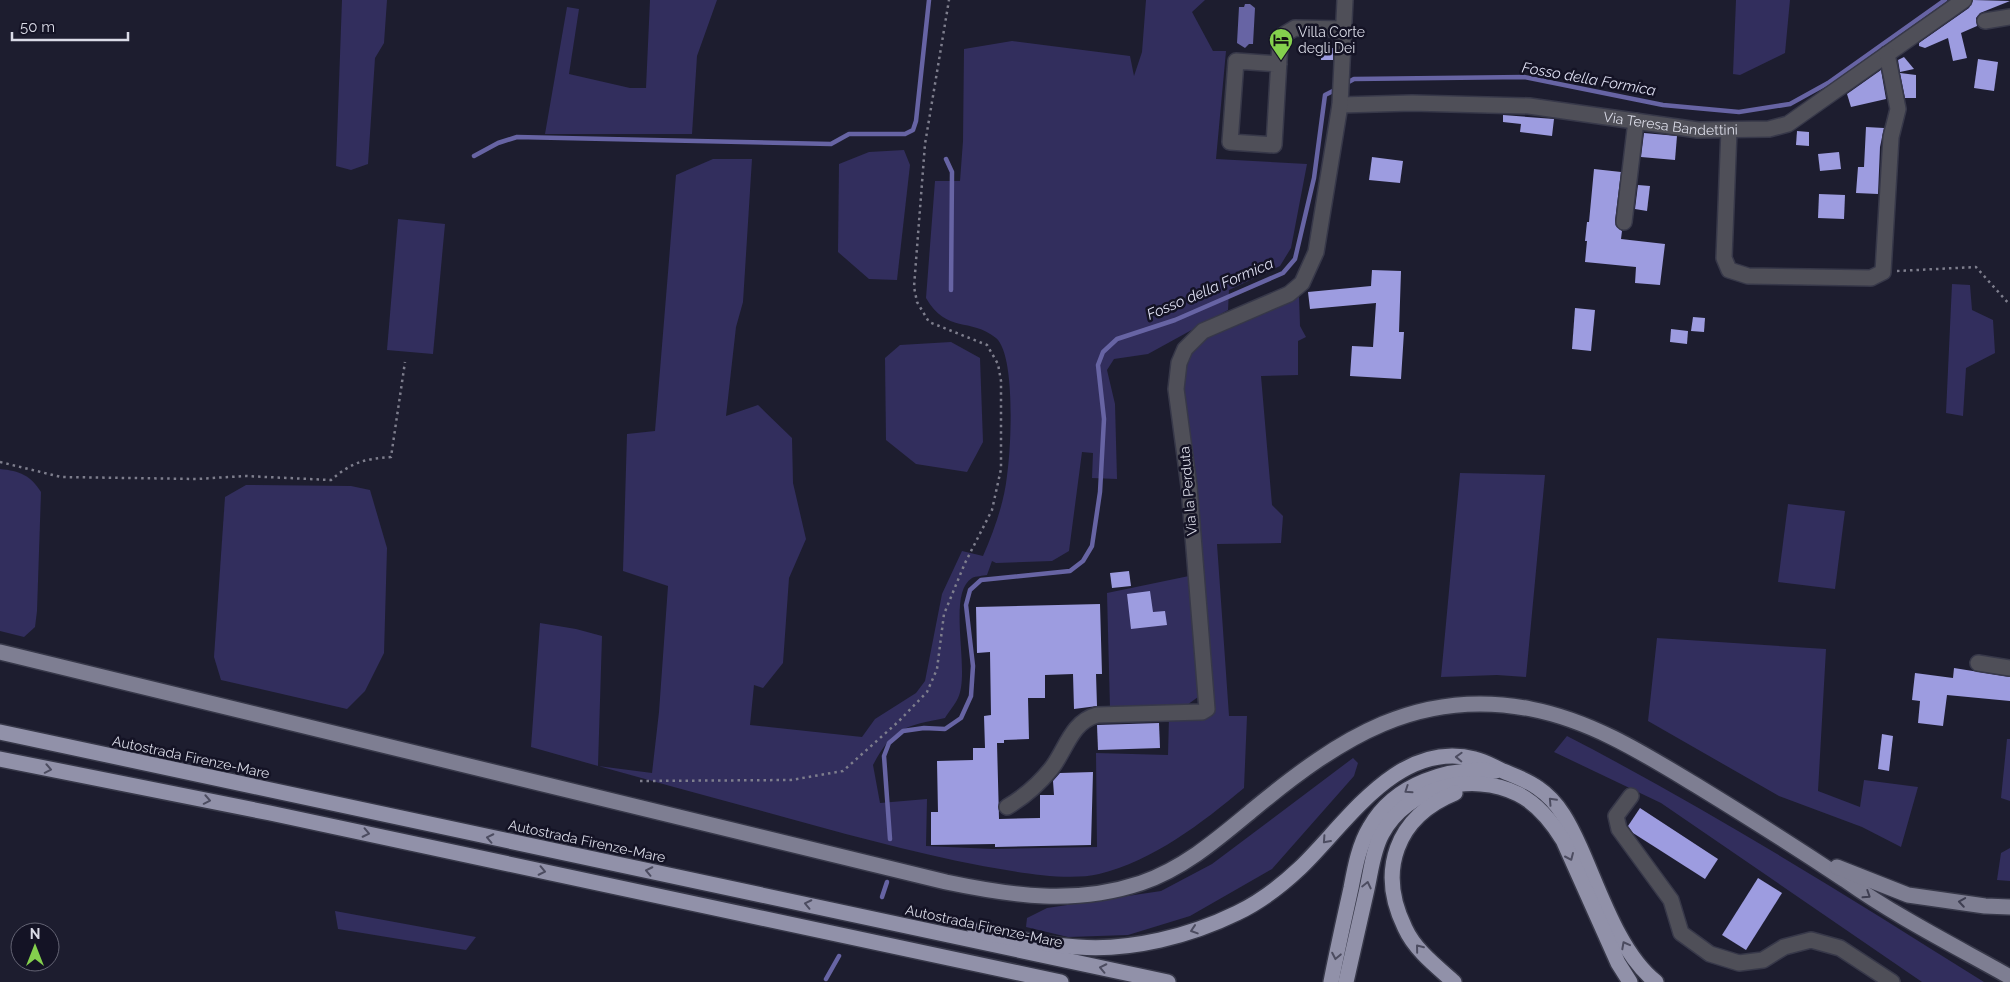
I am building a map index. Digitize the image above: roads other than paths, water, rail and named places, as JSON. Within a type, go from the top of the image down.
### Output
[{"type":"highway","name":"Autostrada Firenze-Mare","points":[[0,732],[1168,982]]},
{"type":"highway","points":[[840,911],[1072,947],[1099,948],[1161,939],[1201,928],[1238,913],[1257,902],[1302,866],[1337,827],[1383,783],[1412,766],[1444,757],[1474,758],[1538,788],[1562,812],[1626,947],[1645,974],[1656,982]]},
{"type":"highway","points":[[0,759],[270,813],[1060,982]]},
{"type":"highway","points":[[1331,982],[1360,850],[1370,826],[1387,805],[1415,785],[1448,772],[1478,769],[1505,771]]},
{"type":"highway","points":[[1346,982],[1375,852],[1389,822],[1410,803],[1427,793],[1456,784],[1485,783],[1520,795],[1544,814],[1554,825],[1563,840],[1618,963],[1630,982]]},
{"type":"highway","points":[[1454,982],[1418,947],[1406,930],[1393,893],[1394,862],[1405,831],[1415,817],[1425,808],[1455,792],[1485,783]]},
{"type":"main road","points":[[0,652],[946,882],[1028,897],[1058,897],[1115,890],[1142,883],[1168,871],[1196,856],[1284,785],[1340,745],[1406,714],[1460,703],[1533,709],[1581,723],[1656,762],[1813,857],[1890,910],[2010,977]]},
{"type":"main road","points":[[1813,857],[1908,895],[1985,906],[2010,907]]},
{"type":"street","points":[[1340,105],[1345,0]]},
{"type":"street","name":"Via Teresa Bandettini","points":[[1340,105],[1412,103],[1529,106],[1698,130],[1769,129],[1788,124],[1964,0]]},
{"type":"street","points":[[1986,22],[2010,17]]},
{"type":"street","points":[[1279,64],[1236,61],[1230,142],[1274,145],[1279,64],[1280,43],[1285,34],[1295,28],[1344,29]]},
{"type":"street","points":[[1729,130],[1724,258],[1729,270],[1748,276],[1871,278],[1883,272],[1891,138],[1898,109],[1887,54]]},
{"type":"street","name":"Via la Perduta","points":[[1007,807],[1024,797],[1037,785],[1052,768],[1077,726],[1086,718],[1097,715],[1202,712],[1207,708],[1188,486],[1176,389],[1179,363],[1185,349],[1203,331],[1288,294],[1302,283],[1316,252],[1340,105]]},
{"type":"street","points":[[1624,222],[1636,121]]},
{"type":"street","points":[[1978,663],[2010,668]]},
{"type":"street","points":[[1631,796],[1616,816],[1619,829],[1671,900],[1681,934],[1710,954],[1739,963],[1763,960],[1784,947],[1811,940],[1840,948],[1892,982]]},
{"type":"waterway","points":[[474,156],[498,143],[517,137],[831,144],[849,134],[905,134],[913,130],[916,121],[929,0]]},
{"type":"waterway","name":"Fosso della Formica","points":[[1343,85],[1354,79],[1524,77],[1663,105],[1739,112],[1790,104],[1828,83],[1945,0]]},
{"type":"waterway","name":"Fosso della Formica","points":[[890,839],[884,756],[889,743],[903,731],[924,728],[945,729],[961,718],[971,696],[973,666],[966,605],[970,590],[981,580],[1070,571],[1083,561],[1092,546],[1100,492],[1104,419],[1098,365],[1103,352],[1117,339],[1175,320],[1283,273],[1295,259],[1314,178],[1325,95],[1337,89]]},
{"type":"waterway","points":[[946,159],[952,172],[951,290]]},
{"type":"waterway","name":"Fosso della Formica","points":[[882,897],[887,882]]},
{"type":"waterway","name":"Fosso della Formica","points":[[826,979],[839,956]]},
{"type":"place","name":"Villa Corte degli Dei","points":[[1281,61]]}]
